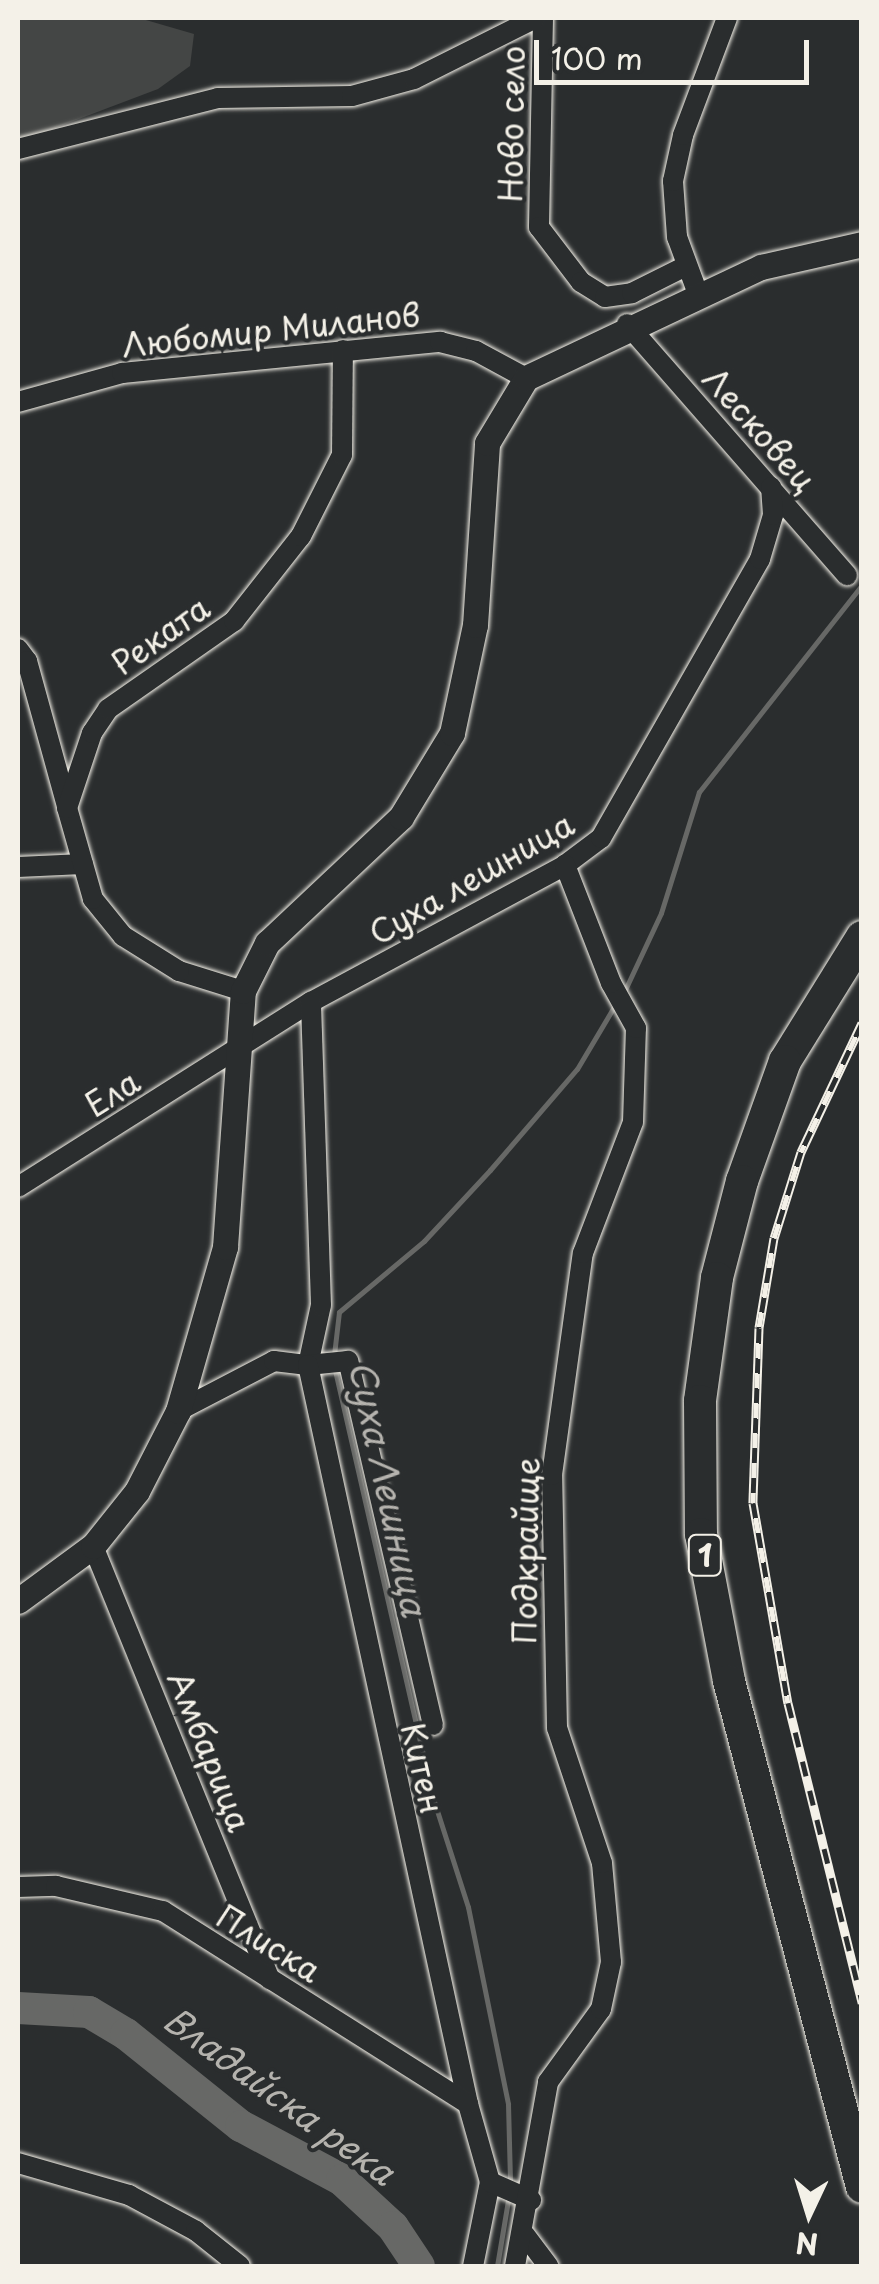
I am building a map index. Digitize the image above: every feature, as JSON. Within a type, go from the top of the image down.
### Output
[{"type":"highway","name":"1","points":[[862,937],[785,1060],[742,1181],[717,1278],[700,1420],[701,1534],[729,1681],[862,2187]]},
{"type":"street","points":[[18,149],[218,98],[352,96],[414,79],[540,18]]},
{"type":"street","name":"Ново село","points":[[540,18],[539,227],[581,282],[605,296],[632,292],[686,266]]},
{"type":"street","points":[[698,294],[686,266],[673,181],[683,135],[727,18]]},
{"type":"street","points":[[21,1594],[93,1546],[138,1491],[178,1411],[225,1246],[244,991],[267,943],[401,817],[452,732],[476,626],[487,443],[526,378],[627,324],[762,266],[862,244]]},
{"type":"street","name":"Лесковец","points":[[627,324],[847,575]]},
{"type":"street","name":"Любомир Миланов","points":[[18,402],[122,373],[440,342],[476,351],[526,378]]},
{"type":"street","name":"Реката","points":[[67,808],[92,733],[108,709],[234,621],[301,536],[342,455],[343,350]]},
{"type":"street","name":"Суха лешница","points":[[238,1050],[310,1002],[565,865],[601,838],[760,558],[773,515],[771,487]]},
{"type":"street","points":[[18,649],[27,661],[93,899],[123,936],[179,971],[244,991]]},
{"type":"street","points":[[18,867],[83,864]]},
{"type":"street","name":"Подкрайще","points":[[515,2266],[526,2235],[525,2197],[537,2118],[548,2082],[601,2008],[611,1962],[602,1862],[556,1728],[552,1476],[584,1252],[633,1122],[636,1028],[611,983],[565,865]]},
{"type":"street","name":"Китен","points":[[310,1002],[321,1305],[308,1365],[468,2104],[492,2183]]},
{"type":"street","name":"Ела","points":[[18,1187],[238,1050]]},
{"type":"street","points":[[178,1411],[274,1361],[308,1365],[348,1360],[432,1725]]},
{"type":"street","name":"Амбарица","points":[[93,1546],[270,1980]]},
{"type":"street","name":"Плиска","points":[[18,1886],[56,1886],[164,1911],[468,2104]]},
{"type":"street","points":[[18,2164],[129,2195],[196,2232],[240,2266]]},
{"type":"street","points":[[472,2266],[492,2183],[525,2197]]},
{"type":"street","points":[[526,2235],[548,2266]]},
{"type":"shaded area","points":[[18,18],[139,18],[194,34],[190,66],[158,89],[18,142]]},
{"type":"waterway","name":"Суха Лешница","points":[[624,992],[661,913],[699,792],[862,585]]},
{"type":"waterway","name":"Суха Лешница","points":[[334,1355],[339,1312],[424,1241],[490,1170],[577,1069],[615,1005]]},
{"type":"waterway","name":"Суха Лешница","points":[[334,1366],[432,1795],[468,1907],[508,2104],[510,2183]]},
{"type":"waterway","name":"Владайска река","points":[[18,2008],[89,2012],[126,2034],[241,2126],[342,2180],[393,2227],[419,2266]]},
{"type":"waterway","name":"Суха Лешница","points":[[497,2266],[509,2194]]},
{"type":"railway","points":[[862,1023],[801,1152],[774,1238],[759,1328],[753,1503],[788,1703],[862,2003]]}]
